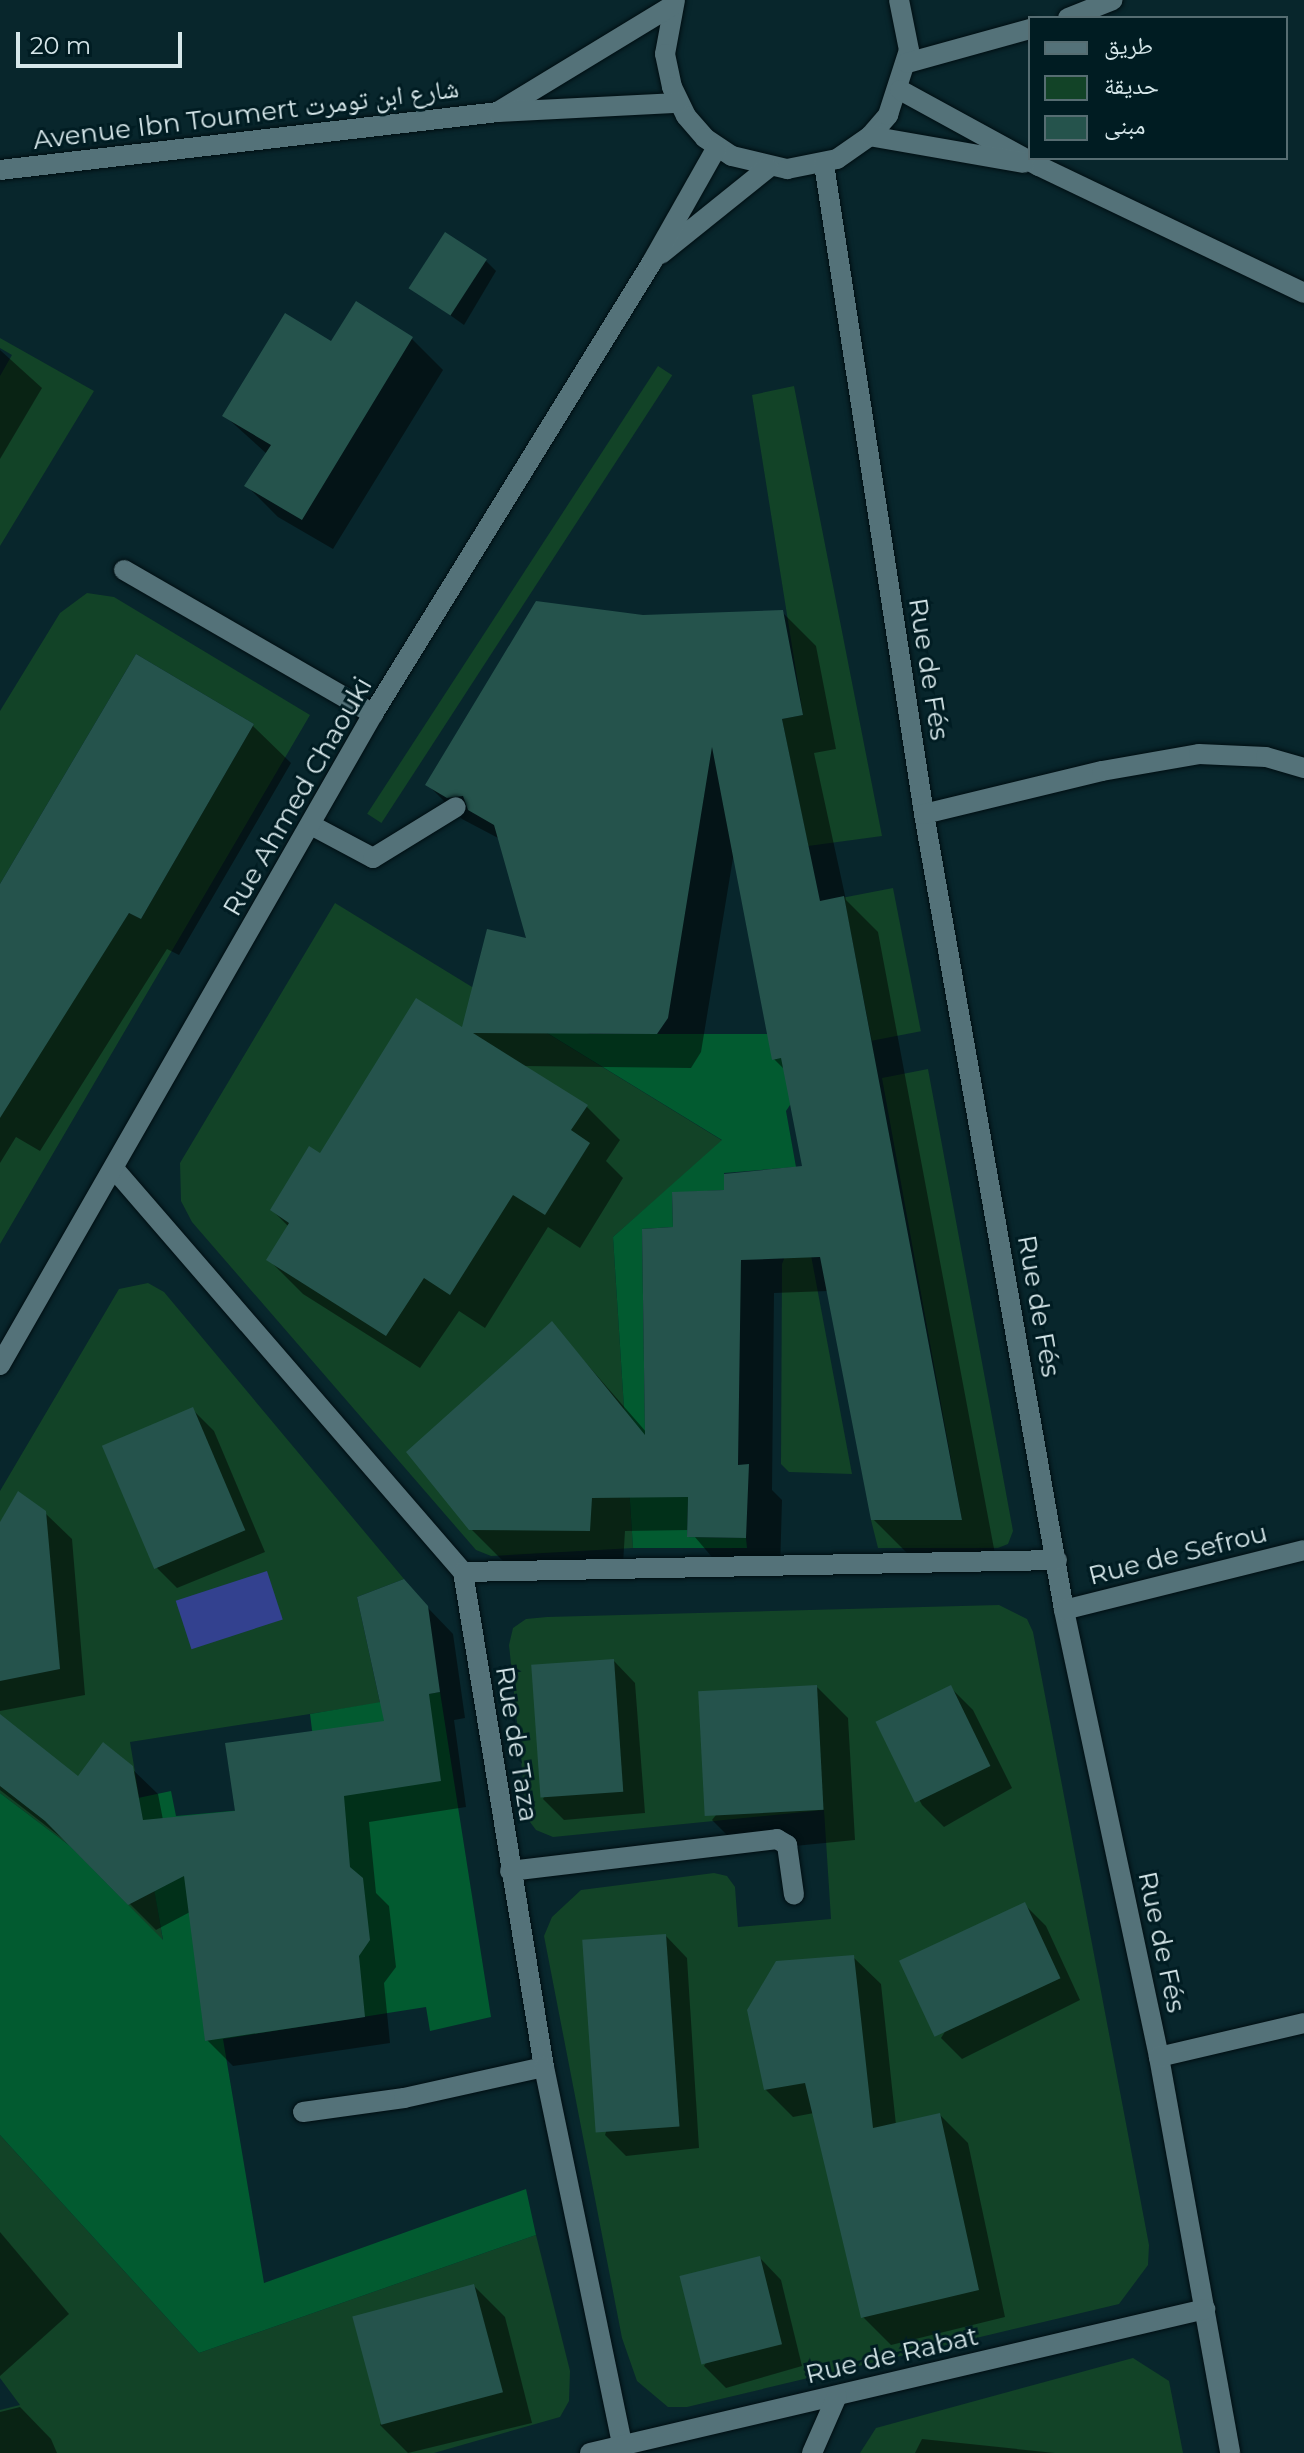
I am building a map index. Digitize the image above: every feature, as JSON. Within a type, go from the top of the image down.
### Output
[{"type":"street","points":[[674,2],[665,54],[678,103],[717,147],[768,168],[824,164],[870,136],[900,90],[907,63],[906,22],[899,0]]},
{"type":"street","points":[[1073,16],[1113,0]]},
{"type":"street","name":"Avenue Ibn Toumert شارع ابن تومرت","points":[[498,112],[674,2]]},
{"type":"street","points":[[907,63],[1028,30]]},
{"type":"street","points":[[900,90],[1039,166],[1304,293]]},
{"type":"street","name":"Avenue Ibn Toumert شارع ابن تومرت","points":[[0,170],[498,112],[678,103]]},
{"type":"street","points":[[870,136],[1039,166]]},
{"type":"street","name":"Rue Ahmed Chaouki","points":[[0,1365],[116,1171],[373,714],[652,262],[717,147]]},
{"type":"street","name":"Rue de Fés","points":[[824,164],[924,814],[1064,1610],[1159,2057],[1230,2453]]},
{"type":"street","name":"Rue Ahmed Chaouki","points":[[652,262],[768,168]]},
{"type":"street","points":[[124,570],[373,714]]},
{"type":"street","points":[[924,814],[1102,771],[1199,754],[1266,757],[1304,768]]},
{"type":"street","points":[[311,825],[373,858],[456,807]]},
{"type":"street","points":[[116,1171],[463,1572],[1057,1560]]},
{"type":"street","name":"Rue de Sefrou","points":[[1064,1610],[1304,1550]]},
{"type":"street","name":"Rue de Taza","points":[[463,1572],[544,2067],[622,2444]]},
{"type":"street","points":[[510,1871],[777,1839],[787,1845],[794,1895]]},
{"type":"street","points":[[1159,2057],[1304,2023]]},
{"type":"street","points":[[303,2112],[404,2098],[544,2067]]},
{"type":"street","name":"Rue de Rabat","points":[[590,2453],[1205,2309]]},
{"type":"street","points":[[812,2453],[837,2396]]},
{"type":"green space","points":[[0,338],[94,391],[0,546],[0,376],[12,355],[0,348]]},
{"type":"green space","points":[[658,366],[672,375],[381,823],[367,814]]},
{"type":"green space","points":[[794,386],[882,836],[808,846],[782,719],[803,715],[752,395]]},
{"type":"green space","points":[[87,593],[114,597],[310,715],[0,1244],[0,1114],[129,913],[141,919],[254,724],[136,654],[0,884],[0,711],[60,613]]},
{"type":"green space","points":[[893,888],[921,1031],[872,1041],[844,898]]},
{"type":"green space","points":[[335,903],[723,1141],[613,1237],[633,1548],[491,1556],[476,1550],[192,1222],[181,1201],[180,1163]]},
{"type":"green space","points":[[526,1020],[591,1034],[768,1034],[790,1056],[796,1096],[786,1111],[796,1167],[724,1173],[724,1190],[672,1193],[673,1227],[642,1229],[646,1497],[688,1497],[687,1537],[746,1538],[747,1548],[633,1548],[613,1237],[722,1140]]},
{"type":"green space","points":[[928,1069],[1013,1531],[1008,1544],[998,1548],[878,1548],[871,1520],[962,1520],[882,1078]]},
{"type":"green space","points":[[810,1250],[852,1474],[789,1472],[781,1464],[782,1264],[786,1254]]},
{"type":"green space","points":[[148,1283],[164,1292],[404,1579],[357,1597],[380,1703],[130,1742],[163,1941],[70,1846],[0,1793],[0,1491],[119,1289]]},
{"type":"green space","points":[[999,1605],[1027,1619],[1033,1632],[1149,2245],[1148,2265],[1119,2304],[687,2407],[668,2407],[637,2381],[622,2338],[544,1936],[552,1917],[581,1890],[714,1873],[727,1876],[735,1887],[738,1927],[831,1919],[824,1810],[553,1837],[536,1830],[527,1818],[509,1645],[513,1628],[526,1619],[547,1617]]},
{"type":"green space","points":[[440,1692],[491,2017],[430,2031],[426,2007],[223,2039],[264,2283],[526,2189],[536,2235],[199,2353],[0,2135],[0,1793],[70,1846],[163,1940],[138,1798],[171,1791],[176,1816],[321,1803],[310,1714]]},
{"type":"green space","points":[[0,2135],[199,2353],[536,2235],[570,2371],[569,2401],[560,2417],[434,2453],[0,2453],[0,2410],[20,2405],[0,2378]]},
{"type":"green space","points":[[1133,2358],[1169,2381],[1183,2453],[860,2453],[876,2428]]},
{"type":"water","points":[[267,1571],[283,1620],[191,1649],[176,1601]]},
{"type":"building","points":[[445,232],[487,259],[450,315],[409,288]]},
{"type":"building","points":[[356,301],[413,337],[302,520],[244,486],[271,445],[222,416],[285,313],[331,341]]},
{"type":"building","points":[[536,601],[643,615],[783,610],[803,715],[782,719],[820,901],[844,896],[962,1520],[871,1520],[820,1257],[741,1260],[738,1465],[749,1464],[746,1538],[687,1537],[688,1497],[592,1498],[590,1531],[469,1530],[406,1452],[552,1321],[645,1435],[642,1229],[673,1227],[672,1192],[724,1190],[724,1174],[802,1166],[781,1058],[772,1060],[712,747],[668,1018],[657,1034],[473,1033],[588,1105],[571,1130],[590,1143],[545,1215],[513,1195],[450,1295],[424,1278],[386,1336],[266,1260],[289,1223],[270,1210],[309,1146],[320,1153],[416,998],[462,1027],[487,929],[526,938],[494,825],[468,810],[463,796],[447,798],[425,785]]},
{"type":"building","points":[[136,654],[254,724],[141,919],[129,913],[0,1118],[0,884]]},
{"type":"building","points":[[193,1407],[245,1530],[154,1569],[102,1446]]},
{"type":"building","points":[[18,1491],[46,1511],[60,1669],[0,1681],[0,1522]]},
{"type":"building","points":[[404,1579],[428,1606],[440,1692],[429,1694],[441,1781],[344,1796],[350,1867],[363,1878],[370,1940],[359,1956],[365,2017],[205,2041],[184,1876],[128,1905],[45,1821],[0,1786],[0,1714],[78,1776],[103,1742],[133,1766],[143,1820],[235,1811],[225,1743],[384,1721],[357,1597]]},
{"type":"building","points":[[614,1659],[623,1792],[540,1797],[531,1665]]},
{"type":"building","points":[[817,1685],[824,1810],[705,1816],[698,1691]]},
{"type":"building","points":[[951,1685],[990,1766],[915,1803],[876,1722]]},
{"type":"building","points":[[1025,1902],[1060,1978],[935,2037],[899,1961]]},
{"type":"building","points":[[666,1934],[679,2127],[596,2132],[582,1940]]},
{"type":"building","points":[[854,1955],[873,2128],[940,2113],[979,2290],[861,2318],[805,2083],[764,2090],[747,2010],[776,1961]]},
{"type":"building","points":[[760,2256],[782,2344],[701,2364],[679,2276]]},
{"type":"building","points":[[474,2284],[503,2392],[381,2425],[352,2317]]}]
